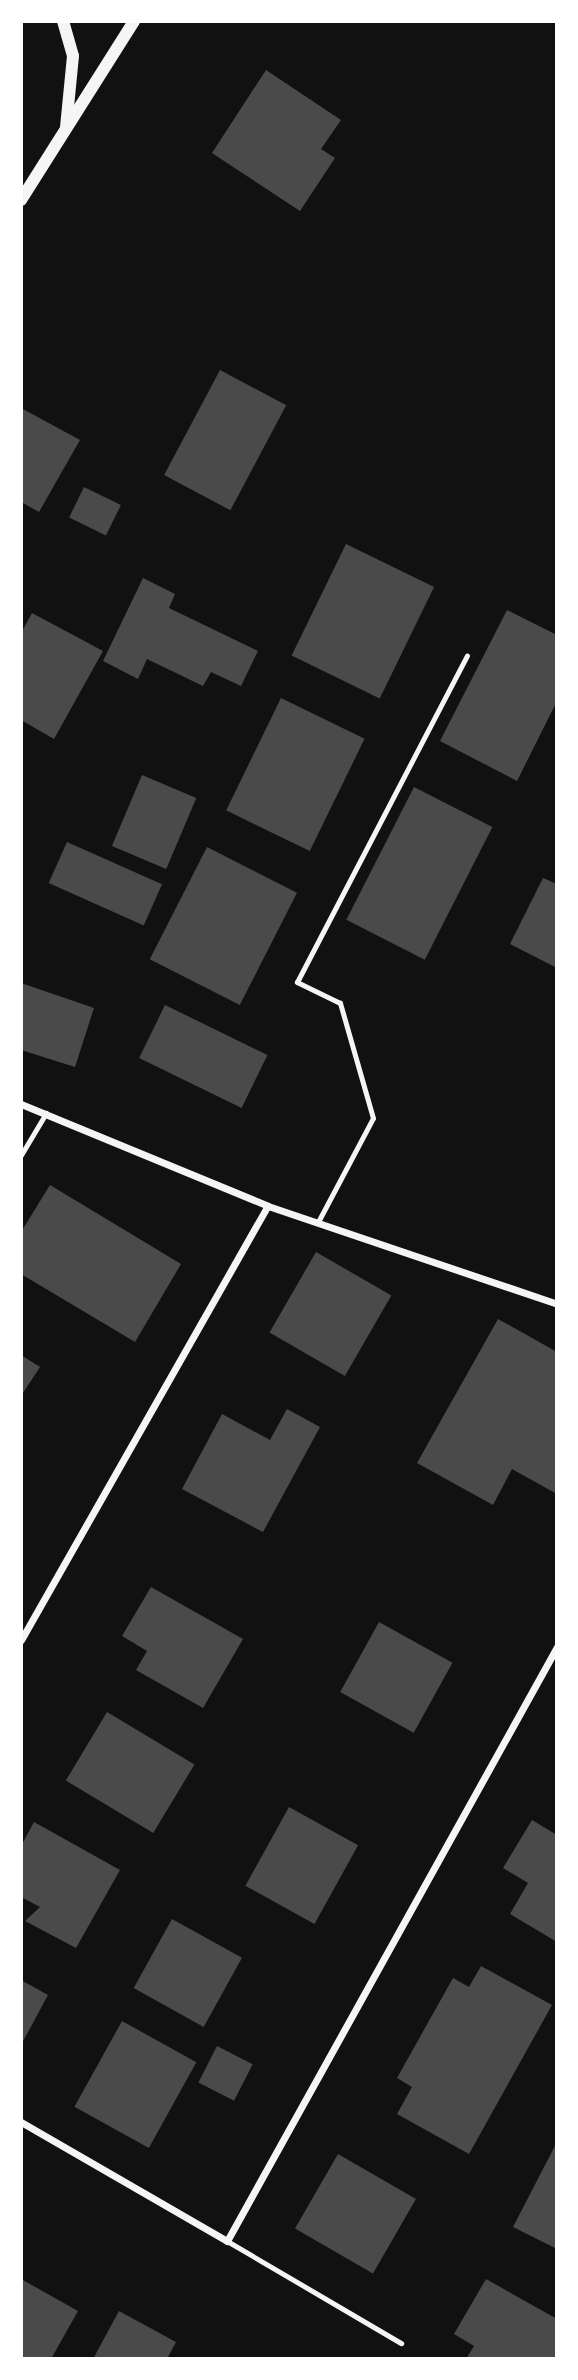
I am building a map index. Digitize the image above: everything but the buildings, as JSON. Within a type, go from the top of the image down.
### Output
[{"type":"street","points":[[62,21],[73,56],[66,132]]},
{"type":"street","points":[[21,200],[134,21]]},
{"type":"street","points":[[21,1104],[268,1206],[319,1220],[557,1304]]},
{"type":"street","points":[[21,1640],[268,1206]]},
{"type":"street","points":[[21,2122],[227,2241],[557,1647]]},
{"type":"lane","points":[[319,1220],[373,1118],[340,1003],[297,982],[467,656]]},
{"type":"lane","points":[[21,1155],[46,1113]]},
{"type":"lane","points":[[227,2241],[401,2343]]}]
